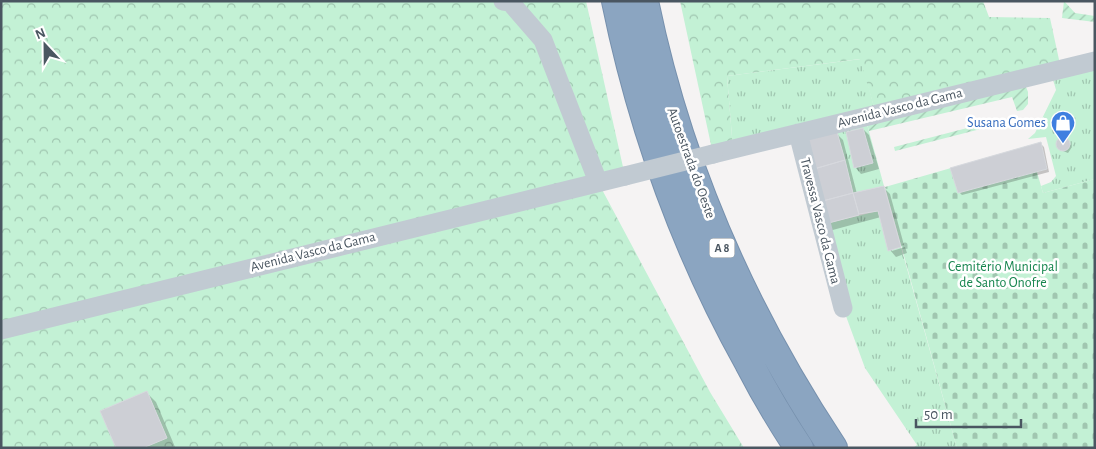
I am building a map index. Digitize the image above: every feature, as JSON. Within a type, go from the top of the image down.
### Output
[{"type":"highway","name":"Autoestrada do Oeste","points":[[616,1],[635,86],[653,143],[689,239],[708,284],[736,340],[763,390],[799,448]]},
{"type":"highway","name":"Autoestrada do Oeste","points":[[644,1],[662,78],[679,135],[721,245],[775,355],[833,448]]},
{"type":"street","points":[[503,1],[510,2],[543,40],[598,182]]},
{"type":"street","name":"Avenida Vasco da Gama","points":[[1,330],[1092,62]]},
{"type":"street","name":"Travessa Vasco da Gama","points":[[798,133],[843,308]]},
{"type":"green space","points":[[1,1],[586,1],[625,176],[598,182],[710,392],[744,448],[1,448]]},
{"type":"green space","points":[[680,1],[983,1],[989,17],[1050,18],[1061,69],[876,114],[860,59],[727,76],[733,149],[713,154]]},
{"type":"green space","points":[[1064,1],[1075,13],[1095,16],[1095,22],[1062,18]]},
{"type":"green space","points":[[861,59],[876,114],[865,117],[884,186],[853,193],[835,124],[733,149],[727,76]]},
{"type":"green space","points":[[1095,64],[1095,179],[1043,193],[1041,186],[1051,182],[1056,176],[1046,137],[1028,139],[1035,133],[1056,90],[1051,72]]},
{"type":"green space","points":[[1023,79],[1028,92],[1028,104],[1023,110],[1017,111],[1012,97],[869,131],[865,117]]},
{"type":"green space","points":[[1002,119],[1004,123],[895,151],[894,147]]},
{"type":"green space","name":"Cemitério Municipal de Santo Onofre","points":[[1041,142],[1047,169],[1037,172],[1043,193],[1095,179],[1095,448],[957,448],[885,187]]},
{"type":"green space","points":[[878,211],[888,251],[901,247],[957,448],[913,448],[917,445],[865,368],[843,308],[821,225]]},
{"type":"building","points":[[863,128],[873,163],[854,168],[846,132]]},
{"type":"building","points":[[837,132],[845,160],[807,171],[800,141]]},
{"type":"building","name":"Susana Gomes","points":[[1063,137],[1068,139],[1070,144],[1068,149],[1063,151],[1058,149],[1056,144],[1058,139]]},
{"type":"building","points":[[1041,142],[1047,169],[958,193],[950,168]]},
{"type":"building","points":[[845,160],[853,193],[815,203],[807,171]]},
{"type":"building","points":[[884,186],[901,247],[888,251],[878,211],[859,214],[853,193]]},
{"type":"building","points":[[853,193],[859,215],[821,225],[815,203]]},
{"type":"building","points":[[147,391],[167,438],[143,448],[116,448],[100,411]]},
{"type":"place","name":"Susana Gomes","points":[[1063,144]]}]
